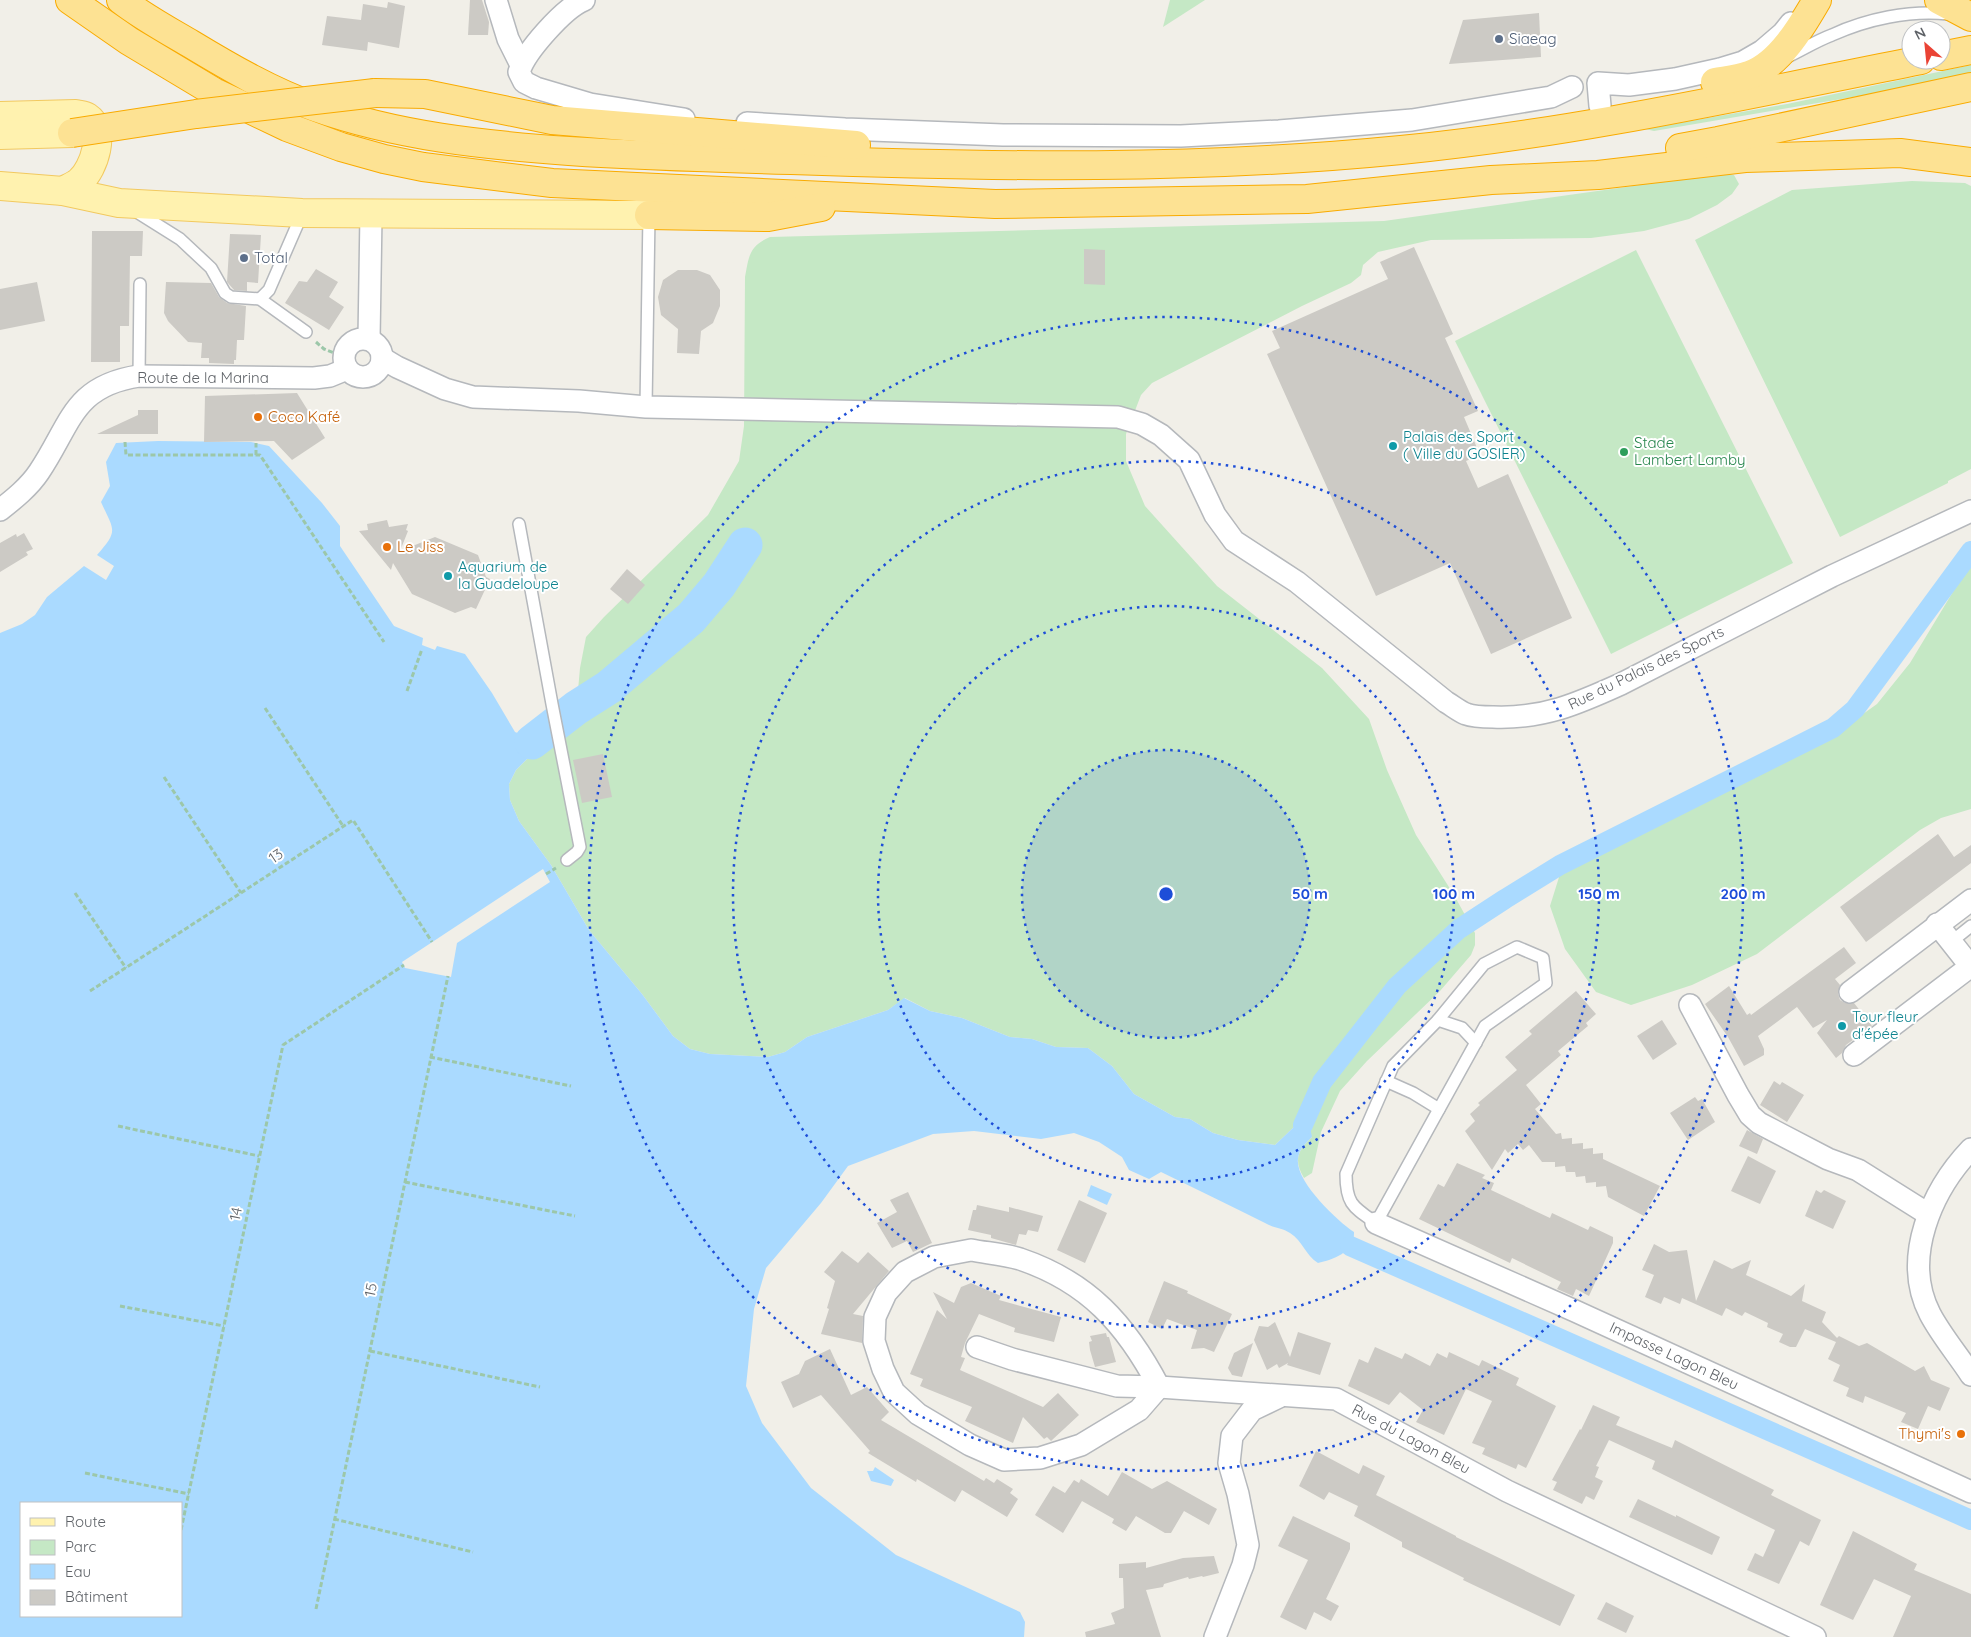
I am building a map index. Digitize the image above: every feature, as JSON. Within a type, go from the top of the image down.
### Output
[{"type":"highway","points":[[70,0],[129,41],[214,92],[287,127],[341,147],[384,159],[432,168],[552,183],[995,204],[1307,199],[1491,180],[1598,174],[1745,158],[1900,153],[1971,162]]},
{"type":"highway","points":[[121,0],[137,12],[237,72],[313,107],[406,132],[497,146],[630,155],[897,163],[1110,166],[1296,160],[1405,150],[1519,136],[1710,102],[1901,64]]},
{"type":"highway","points":[[1296,160],[1600,106],[1750,75],[1767,67],[1801,28],[1817,0]]},
{"type":"highway","points":[[1940,0],[1970,17]]},
{"type":"highway","points":[[1951,54],[1971,50]]},
{"type":"highway","points":[[1491,180],[1718,141],[1971,87]]},
{"type":"highway","points":[[72,133],[190,115],[375,92],[425,94],[552,120],[675,131],[990,153],[1110,166]]},
{"type":"highway","points":[[649,215],[768,217],[866,199]]},
{"type":"main road","points":[[0,116],[76,114],[86,116],[92,121],[97,133],[97,145],[90,169],[80,182],[63,191]]},
{"type":"main road","points":[[0,135],[72,133]]},
{"type":"main road","points":[[0,186],[63,191],[119,203],[302,213],[370,215],[649,215]]},
{"type":"street","points":[[496,0],[508,39],[521,65]]},
{"type":"street","points":[[584,0],[574,4],[552,26],[521,65],[519,72],[524,82],[536,88],[590,104],[682,119],[845,129],[1003,135],[1181,136],[1279,131],[1412,120],[1550,97],[1572,87]]},
{"type":"street","points":[[1600,106],[1598,83],[1630,85],[1675,79],[1743,62],[1762,51],[1783,33],[1811,0]]},
{"type":"street","points":[[369,339],[370,215]]},
{"type":"street","points":[[357,339],[369,339],[379,346],[382,358],[379,368],[371,375],[360,377],[345,363],[347,346],[357,339]]},
{"type":"street","name":"Rue du Palais des Sports","points":[[382,358],[445,390],[473,397],[579,401],[646,407],[1118,417],[1142,424],[1161,435],[1189,460],[1215,516],[1234,541],[1297,582],[1446,702],[1468,715],[1516,718],[1556,711],[1621,684],[1832,576],[1971,511]]},
{"type":"street","name":"Route de la Marina","points":[[0,510],[16,497],[38,473],[68,419],[85,398],[103,386],[119,379],[139,376],[314,378],[330,376],[345,363]]},
{"type":"street","points":[[1850,992],[1971,900]]},
{"type":"street","points":[[1854,1055],[1971,967],[1937,924]]},
{"type":"street","points":[[1690,1005],[1738,1095],[1750,1115],[1758,1123],[1828,1159],[1858,1170],[1928,1214]]},
{"type":"street","points":[[1971,1149],[1958,1162],[1928,1214],[1918,1265],[1922,1289],[1930,1313],[1971,1375]]},
{"type":"street","name":"Impasse Lagon Bleu","points":[[1376,1223],[1584,1315],[1971,1492]]},
{"type":"street","points":[[971,1250],[1018,1258],[1056,1274],[1099,1302],[1142,1355],[1159,1386],[1139,1410],[1080,1445],[1040,1458],[1004,1460],[970,1445],[918,1414],[894,1392],[883,1370],[874,1341],[875,1317],[886,1293],[905,1272],[934,1257],[971,1250]]},
{"type":"street","name":"Rue du Lagon Bleu","points":[[977,1347],[1012,1359],[1117,1386],[1159,1386],[1336,1399],[1507,1491],[1815,1637]]},
{"type":"street","points":[[1215,1637],[1243,1566],[1248,1545],[1238,1494],[1229,1463],[1232,1436],[1252,1410],[1282,1396]]},
{"type":"lane","points":[[1767,67],[1832,35],[1883,18],[1922,12],[1970,17]]},
{"type":"lane","points":[[119,203],[150,218],[180,239],[211,268],[225,292],[231,297],[260,299],[306,332]]},
{"type":"lane","points":[[260,299],[268,290],[302,213]]},
{"type":"lane","points":[[646,407],[649,215]]},
{"type":"lane","points":[[139,376],[140,284]]},
{"type":"lane","points":[[519,524],[580,847],[578,852],[567,860]]},
{"type":"lane","points":[[1951,942],[1971,926]]},
{"type":"lane","points":[[1517,947],[1543,958],[1546,983],[1485,1026],[1476,1043],[1376,1223],[1355,1209],[1346,1192],[1346,1174],[1393,1066],[1438,1020],[1484,964],[1517,947]]},
{"type":"lane","points":[[1438,1020],[1462,1028],[1476,1043]]},
{"type":"lane","points":[[1386,1081],[1413,1093],[1439,1109]]},
{"type":"path","points":[[306,332],[324,349],[345,363]]},
{"type":"path","points":[[125,442],[126,455],[260,455],[384,642]]},
{"type":"path","points":[[256,443],[256,455]]},
{"type":"path","points":[[407,691],[422,649]]},
{"type":"path","points":[[265,708],[342,826],[353,820],[432,942]]},
{"type":"path","points":[[164,776],[242,893]]},
{"type":"path","name":"13","points":[[90,991],[342,826]]},
{"type":"path","points":[[75,893],[126,968]]},
{"type":"path","name":"14","points":[[182,1526],[283,1045],[404,965]]},
{"type":"path","name":"15","points":[[316,1609],[448,976]]},
{"type":"path","points":[[430,1057],[571,1086]]},
{"type":"path","points":[[118,1126],[259,1156]]},
{"type":"path","points":[[405,1182],[576,1216]]},
{"type":"path","points":[[120,1306],[224,1326]]},
{"type":"path","points":[[370,1351],[540,1387]]},
{"type":"path","points":[[85,1473],[189,1494]]},
{"type":"path","points":[[334,1519],[473,1552]]},
{"type":"green space","points":[[1170,0],[1205,0],[1163,27]]},
{"type":"green space","points":[[1971,65],[1971,75],[1654,131],[1645,129],[1787,104]]},
{"type":"green space","points":[[1714,172],[1734,175],[1739,184],[1732,194],[1717,205],[1689,219],[1644,231],[1591,238],[1431,240],[1378,252],[1363,265],[1361,275],[1351,283],[1152,383],[1141,395],[1126,434],[1126,461],[1145,506],[1217,586],[1322,668],[1369,719],[1387,770],[1416,835],[1454,895],[1475,933],[1475,945],[1471,955],[1440,991],[1367,1061],[1340,1091],[1321,1132],[1312,1173],[1304,1178],[1298,1161],[1300,1151],[1312,1137],[1296,1125],[1275,1145],[1238,1140],[1213,1133],[1190,1119],[1175,1117],[1134,1094],[1112,1066],[1088,1048],[1056,1047],[1032,1039],[1010,1037],[962,1018],[930,1011],[905,998],[888,1010],[807,1037],[785,1052],[768,1057],[710,1054],[690,1049],[673,1036],[642,994],[589,930],[551,865],[519,821],[510,800],[509,784],[516,770],[535,751],[571,725],[576,713],[580,668],[586,637],[708,515],[739,461],[744,426],[745,277],[751,252],[763,240],[770,237],[1384,221],[1633,186]]},
{"type":"green space","points":[[1912,181],[1965,183],[1971,186],[1971,469],[1948,481],[1948,483],[1840,537],[1695,240],[1792,190]]},
{"type":"green space","name":"Stade Lambert Lamby","points":[[1636,250],[1793,563],[1611,654],[1455,341]]},
{"type":"green space","points":[[1971,562],[1971,809],[1941,818],[1920,830],[1757,954],[1692,985],[1631,1005],[1596,992],[1565,949],[1550,906],[1560,874],[1582,857],[1849,724],[1877,704],[1910,663]]},
{"type":"water","points":[[158,441],[251,442],[269,446],[322,503],[340,526],[340,546],[394,626],[423,638],[422,645],[435,650],[437,646],[465,654],[492,693],[515,732],[523,735],[530,734],[535,751],[516,770],[509,784],[510,800],[519,821],[551,865],[589,930],[642,994],[673,1036],[690,1049],[710,1054],[768,1057],[785,1052],[807,1037],[888,1010],[904,998],[930,1011],[962,1018],[1010,1037],[1032,1039],[1056,1047],[1088,1048],[1112,1066],[1134,1094],[1175,1117],[1190,1119],[1213,1133],[1238,1140],[1275,1145],[1296,1125],[1310,1127],[1312,1137],[1301,1149],[1298,1159],[1303,1178],[1318,1200],[1354,1232],[1351,1245],[1347,1250],[1324,1262],[1318,1263],[1314,1260],[1298,1240],[1287,1231],[1268,1225],[1161,1172],[1149,1179],[1129,1170],[1122,1157],[1099,1142],[1074,1133],[1041,1139],[974,1131],[933,1134],[848,1166],[821,1203],[766,1268],[754,1309],[746,1386],[762,1423],[811,1488],[896,1555],[1020,1612],[1025,1622],[1024,1637],[0,1637],[0,633],[22,624],[35,615],[47,597],[84,566],[106,580],[114,566],[97,555],[109,540],[112,530],[101,502],[110,486],[106,462],[116,443]]},
{"type":"water","points":[[1091,1185],[1112,1194],[1107,1205],[1087,1196]]},
{"type":"water","points":[[875,1467],[894,1480],[891,1486],[871,1481],[867,1471],[873,1471]]},
{"type":"pier","points":[[543,869],[550,882],[457,943],[451,977],[405,968],[402,962]]},
{"type":"building","points":[[470,0],[482,0],[489,22],[488,35],[468,35]]},
{"type":"building","points":[[388,2],[405,6],[399,48],[368,42],[367,51],[322,45],[327,16],[361,20],[363,4],[387,8]]},
{"type":"building","name":"Siaeag","points":[[1539,13],[1541,57],[1449,64],[1463,20]]},
{"type":"building","points":[[92,231],[143,231],[142,256],[130,256],[129,326],[120,326],[120,362],[91,362]]},
{"type":"building","name":"Total","points":[[230,234],[261,235],[258,283],[247,282],[247,291],[234,290],[227,282]]},
{"type":"building","name":"Palais des Sport ( Ville du GOSIER)","points":[[1414,247],[1453,334],[1445,338],[1478,411],[1464,417],[1480,455],[1466,461],[1478,488],[1508,474],[1572,618],[1491,654],[1450,563],[1376,596],[1267,354],[1280,348],[1272,331],[1388,279],[1380,262]]},
{"type":"building","points":[[1084,249],[1105,250],[1105,285],[1084,284]]},
{"type":"building","points":[[316,269],[338,282],[329,297],[344,307],[329,330],[285,303],[299,281],[307,282]]},
{"type":"building","points":[[678,270],[697,270],[710,275],[720,290],[720,306],[713,323],[701,331],[699,354],[677,353],[678,329],[661,315],[658,297],[663,280]]},
{"type":"building","points":[[37,282],[45,321],[0,330],[0,289]]},
{"type":"building","points":[[166,282],[211,283],[219,297],[227,303],[246,306],[244,340],[237,340],[234,364],[209,363],[209,358],[201,358],[202,343],[188,342],[168,321],[164,313]]},
{"type":"building","name":"Coco Kafé","points":[[297,393],[325,438],[292,460],[274,441],[204,442],[205,396]]},
{"type":"building","points":[[138,410],[158,410],[158,434],[97,434],[138,415]]},
{"type":"building","points":[[387,520],[389,527],[408,524],[406,530],[408,531],[400,551],[435,537],[478,555],[486,577],[490,579],[476,609],[471,607],[455,613],[412,594],[393,563],[391,570],[359,531],[368,530],[367,524]]},
{"type":"building","points":[[24,533],[33,549],[26,552],[28,555],[0,572],[0,543],[16,534],[17,537]]},
{"type":"building","points":[[627,569],[645,585],[628,604],[610,589]]},
{"type":"building","points":[[603,754],[612,797],[582,803],[573,760]]},
{"type":"building","points":[[1938,834],[1954,857],[1971,845],[1971,863],[1866,942],[1840,907]]},
{"type":"building","points":[[1844,947],[1856,963],[1835,979],[1840,985],[1838,994],[1840,1000],[1845,1003],[1854,1003],[1872,1026],[1846,1045],[1842,1053],[1836,1058],[1817,1033],[1827,1020],[1813,1028],[1797,1007],[1758,1036],[1764,1049],[1764,1055],[1744,1066],[1728,1037],[1705,1004],[1729,986],[1747,1015],[1750,1013],[1751,1015]]},
{"type":"building","points":[[1576,991],[1596,1014],[1586,1023],[1588,1026],[1558,1051],[1561,1055],[1526,1085],[1541,1104],[1535,1109],[1556,1134],[1561,1133],[1562,1139],[1572,1138],[1572,1144],[1583,1143],[1583,1149],[1593,1148],[1593,1154],[1603,1153],[1603,1159],[1660,1186],[1644,1216],[1608,1197],[1606,1186],[1596,1187],[1596,1182],[1586,1183],[1585,1176],[1576,1177],[1575,1172],[1566,1172],[1565,1166],[1555,1167],[1555,1162],[1542,1162],[1529,1145],[1523,1150],[1518,1144],[1508,1153],[1505,1149],[1492,1170],[1465,1131],[1475,1121],[1470,1114],[1480,1105],[1478,1103],[1517,1070],[1505,1057],[1532,1034],[1529,1031]]},
{"type":"building","points":[[1662,1020],[1677,1044],[1653,1060],[1637,1036]]},
{"type":"building","points":[[1774,1081],[1780,1085],[1782,1082],[1804,1095],[1787,1122],[1760,1105]]},
{"type":"building","points":[[1695,1097],[1698,1101],[1702,1099],[1715,1122],[1688,1140],[1670,1113]]},
{"type":"building","points":[[1747,1130],[1763,1139],[1757,1154],[1739,1146]]},
{"type":"building","points":[[1748,1156],[1776,1171],[1760,1204],[1731,1191]]},
{"type":"building","points":[[1457,1163],[1485,1175],[1482,1178],[1494,1183],[1491,1190],[1550,1218],[1552,1213],[1588,1230],[1590,1226],[1613,1237],[1613,1243],[1589,1296],[1576,1289],[1573,1296],[1557,1289],[1561,1282],[1512,1258],[1510,1263],[1419,1219],[1438,1184],[1444,1187]]},
{"type":"building","points":[[1816,1190],[1821,1193],[1824,1190],[1846,1201],[1833,1229],[1805,1216]]},
{"type":"building","points":[[908,1192],[932,1243],[913,1252],[907,1241],[892,1248],[877,1223],[897,1212],[890,1200]]},
{"type":"building","points":[[1079,1200],[1107,1213],[1085,1263],[1057,1250]]},
{"type":"building","points":[[977,1205],[1009,1212],[1009,1207],[1043,1216],[1038,1232],[1028,1230],[1026,1235],[1019,1234],[1016,1245],[991,1238],[991,1235],[968,1230],[973,1210],[976,1210]]},
{"type":"building","points":[[1654,1244],[1669,1252],[1687,1250],[1696,1301],[1714,1260],[1732,1269],[1751,1260],[1746,1275],[1791,1296],[1805,1284],[1802,1301],[1826,1312],[1822,1322],[1837,1338],[1839,1336],[1859,1346],[1867,1343],[1915,1371],[1924,1366],[1931,1380],[1950,1388],[1940,1411],[1928,1406],[1918,1429],[1901,1422],[1906,1413],[1865,1396],[1863,1403],[1846,1396],[1849,1388],[1833,1381],[1840,1365],[1828,1359],[1836,1342],[1805,1329],[1796,1347],[1790,1347],[1779,1342],[1783,1334],[1767,1327],[1768,1323],[1745,1312],[1742,1316],[1726,1308],[1722,1316],[1682,1298],[1680,1304],[1664,1297],[1661,1304],[1645,1297],[1654,1275],[1642,1270]]},
{"type":"building","points":[[842,1251],[858,1263],[868,1252],[889,1271],[853,1314],[863,1316],[862,1343],[821,1334],[835,1281],[824,1272]]},
{"type":"building","points":[[1164,1281],[1232,1314],[1214,1352],[1204,1348],[1191,1349],[1197,1330],[1167,1319],[1162,1329],[1148,1322]]},
{"type":"building","points":[[971,1283],[1001,1296],[999,1300],[1061,1317],[1054,1342],[1014,1332],[1015,1328],[979,1314],[965,1343],[961,1357],[965,1358],[960,1370],[1043,1407],[1058,1393],[1079,1415],[1051,1441],[1047,1437],[1044,1439],[1023,1417],[1013,1443],[965,1421],[972,1407],[920,1386],[923,1379],[910,1374],[937,1310],[947,1319],[933,1292],[954,1303],[961,1287]]},
{"type":"building","points":[[1275,1322],[1290,1357],[1298,1332],[1331,1343],[1320,1375],[1287,1365],[1288,1363],[1279,1368],[1277,1364],[1267,1370],[1254,1340],[1259,1326],[1268,1327]]},
{"type":"building","points":[[1106,1333],[1107,1337],[1109,1337],[1116,1362],[1095,1367],[1090,1350],[1089,1342],[1092,1341],[1090,1336]]},
{"type":"building","points":[[1253,1343],[1242,1377],[1232,1375],[1228,1368],[1234,1353]]},
{"type":"building","points":[[1375,1347],[1402,1359],[1405,1353],[1430,1366],[1437,1353],[1447,1358],[1449,1352],[1479,1366],[1482,1360],[1519,1378],[1516,1385],[1556,1406],[1526,1468],[1518,1464],[1516,1469],[1482,1454],[1485,1448],[1472,1443],[1492,1401],[1466,1389],[1444,1435],[1416,1422],[1423,1410],[1400,1392],[1389,1405],[1348,1386],[1359,1359],[1368,1363]]},
{"type":"building","points":[[830,1349],[851,1395],[867,1387],[889,1412],[881,1420],[984,1481],[986,1478],[994,1483],[997,1479],[1013,1489],[1010,1493],[1018,1499],[1007,1517],[962,1490],[955,1502],[917,1479],[916,1482],[868,1453],[870,1451],[821,1395],[793,1408],[781,1382],[799,1374],[805,1361]]},
{"type":"building","points":[[1593,1405],[1620,1417],[1616,1425],[1672,1448],[1675,1440],[1774,1490],[1771,1495],[1821,1520],[1809,1546],[1800,1541],[1779,1584],[1747,1570],[1755,1553],[1763,1557],[1775,1530],[1652,1469],[1655,1461],[1609,1440],[1596,1466],[1599,1467],[1595,1477],[1603,1481],[1594,1500],[1586,1496],[1582,1504],[1553,1490],[1557,1482],[1552,1480]]},
{"type":"building","points":[[1316,1451],[1359,1474],[1363,1465],[1385,1476],[1376,1495],[1456,1537],[1575,1595],[1560,1626],[1463,1580],[1464,1578],[1402,1547],[1402,1542],[1354,1516],[1358,1506],[1329,1492],[1324,1500],[1299,1486]]},
{"type":"building","points":[[1122,1472],[1152,1489],[1167,1481],[1217,1509],[1209,1525],[1184,1511],[1171,1533],[1165,1533],[1136,1516],[1126,1531],[1112,1523],[1114,1519],[1082,1501],[1063,1533],[1035,1515],[1053,1486],[1065,1493],[1074,1480],[1079,1483],[1081,1479],[1108,1496]]},
{"type":"building","points":[[1638,1499],[1720,1537],[1712,1555],[1629,1517]]},
{"type":"building","points":[[1293,1516],[1350,1543],[1350,1549],[1326,1599],[1339,1606],[1331,1621],[1314,1612],[1306,1630],[1280,1617],[1308,1560],[1278,1546]]},
{"type":"building","points":[[1853,1531],[1917,1564],[1914,1570],[1971,1594],[1971,1637],[1893,1637],[1911,1596],[1874,1579],[1853,1620],[1820,1605]]},
{"type":"building","points":[[1214,1556],[1219,1573],[1189,1579],[1188,1577],[1164,1584],[1163,1587],[1146,1590],[1161,1637],[1086,1637],[1085,1632],[1115,1624],[1111,1613],[1124,1608],[1123,1578],[1119,1578],[1119,1564],[1146,1562],[1146,1568],[1183,1558]]},
{"type":"building","points":[[1606,1602],[1634,1616],[1626,1633],[1597,1619]]},
{"type":"waterway","points":[[532,742],[576,708],[609,687],[691,618],[719,585],[745,545]]},
{"type":"waterway","points":[[1303,1125],[1322,1082],[1397,986],[1459,929],[1560,865],[1833,728],[1855,709],[1971,551]]},
{"type":"waterway","points":[[1350,1246],[1971,1520]]},
{"type":"place","name":"Siaeag","points":[[1499,39]]},
{"type":"place","name":"Total","points":[[244,258]]},
{"type":"place","name":"Coco Kafé","points":[[258,417]]},
{"type":"place","name":"Palais des Sport ( Ville du GOSIER)","points":[[1393,446]]},
{"type":"place","name":"Stade Lambert Lamby","points":[[1624,452]]},
{"type":"place","name":"Le Jiss","points":[[387,547]]},
{"type":"place","name":"Aquarium de la Guadeloupe","points":[[448,576]]},
{"type":"place","name":"Tour fleur d'épée","points":[[1842,1026]]},
{"type":"place","name":"Thymi's","points":[[1961,1434]]}]
